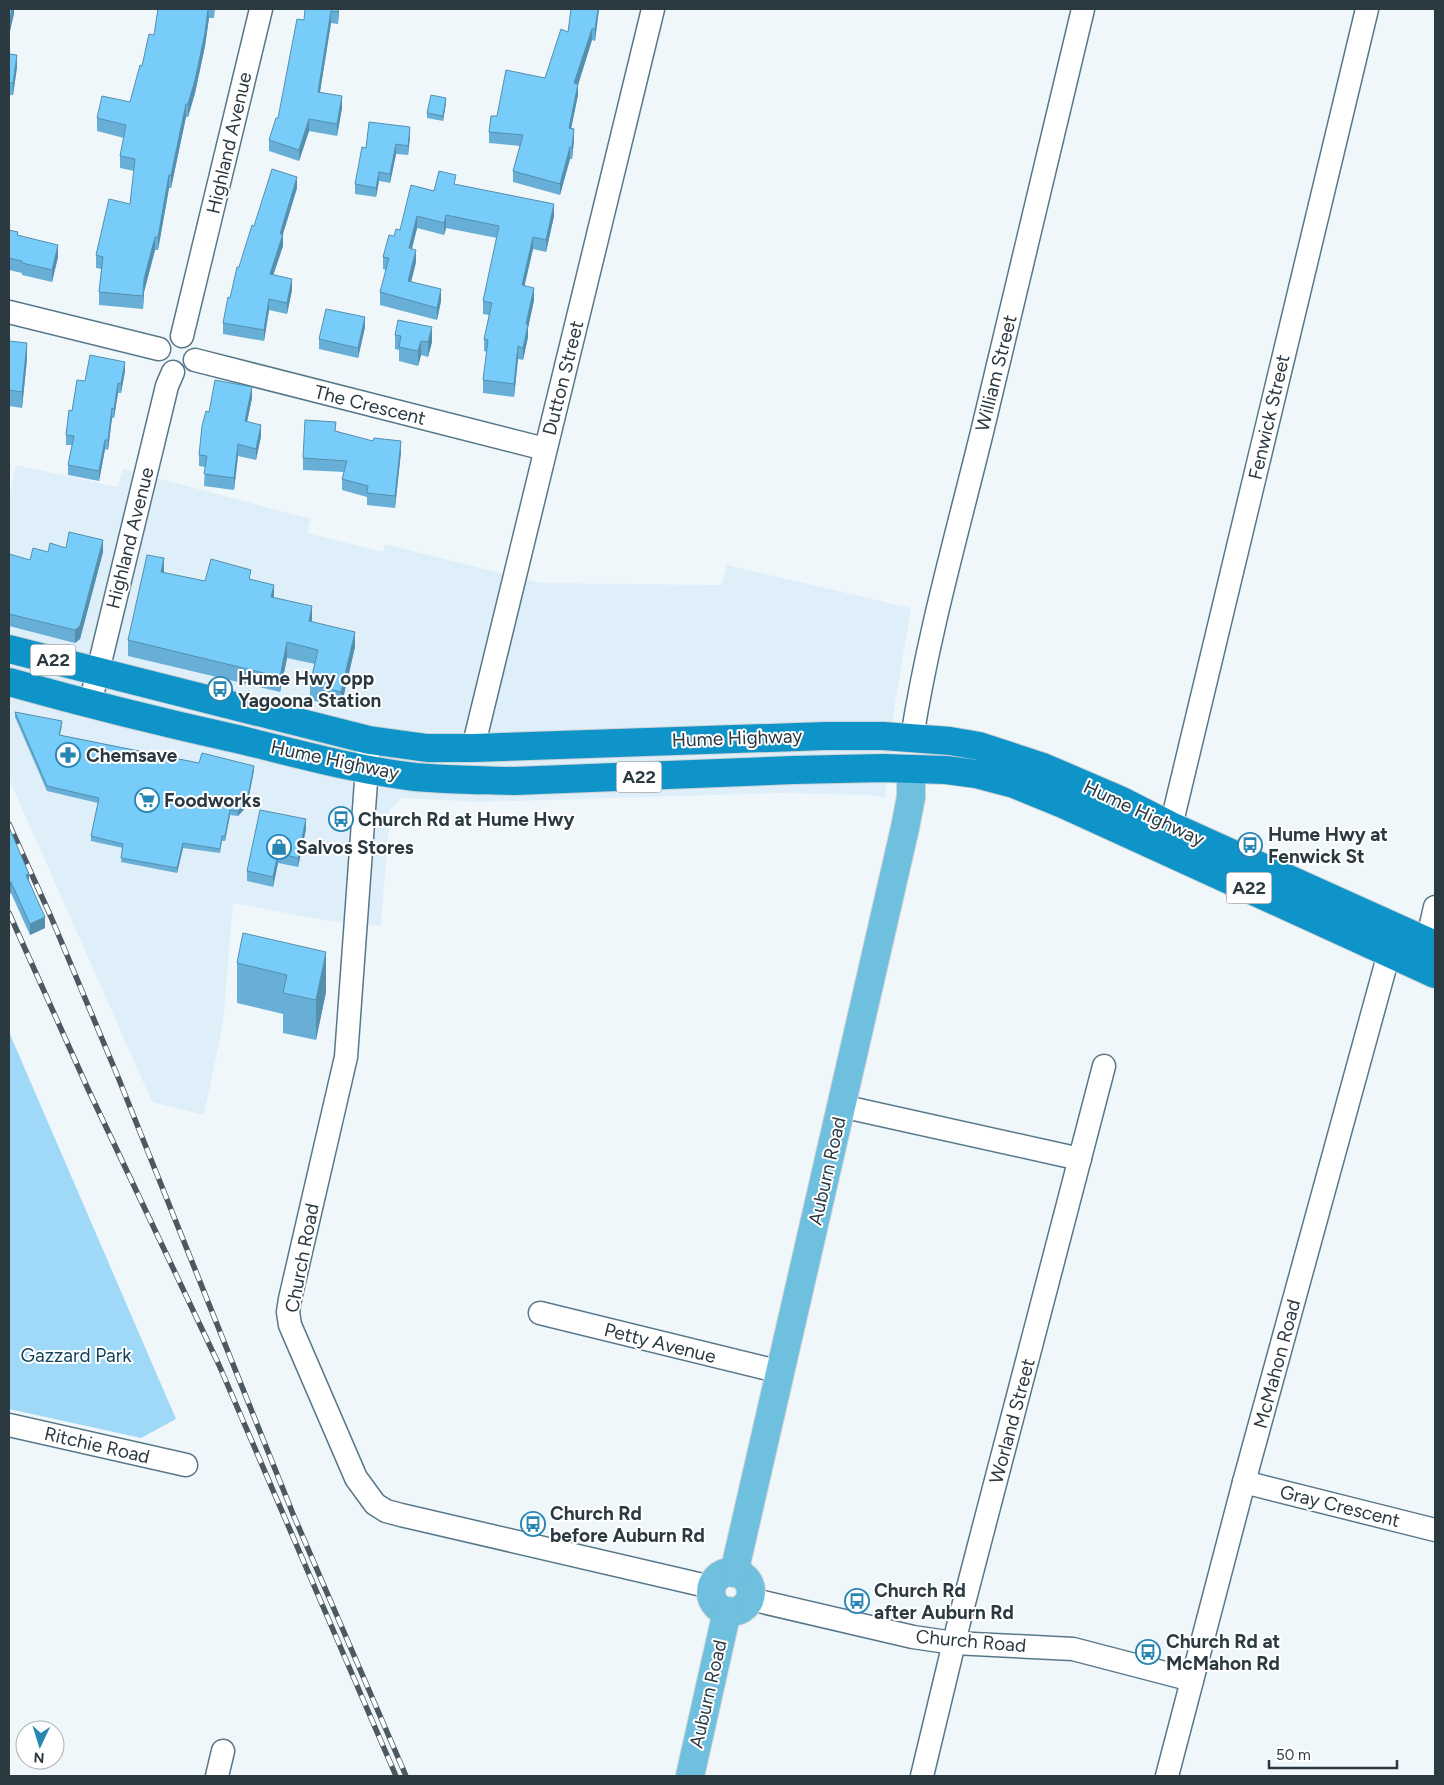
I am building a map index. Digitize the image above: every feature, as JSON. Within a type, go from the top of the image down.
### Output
[{"type":"highway","name":"Hume Highway","points":[[9,649],[369,740],[427,748],[826,736],[883,736],[950,741],[979,746],[1043,768],[1112,797],[1171,826],[1431,944]]},
{"type":"highway","name":"Hume Highway","points":[[9,682],[90,704],[367,769],[415,776],[460,780],[514,781],[794,770],[911,769],[946,770],[976,774],[1014,784],[1072,808],[1435,974]]},
{"type":"highway","points":[[911,769],[912,738]]},
{"type":"main road","name":"Auburn Road","points":[[734,1573],[905,828],[911,797],[911,769]]},
{"type":"main road","points":[[726,1572],[742,1576],[751,1590],[738,1605],[720,1608],[711,1597],[711,1586],[716,1578],[726,1572]]},
{"type":"main road","name":"Auburn Road","points":[[690,1776],[738,1605]]},
{"type":"street","name":"Highland Avenue","points":[[182,336],[261,9]]},
{"type":"street","name":"Dutton Street","points":[[473,748],[653,9]]},
{"type":"street","name":"William Street","points":[[912,738],[922,678],[936,616],[1025,255],[1083,9]]},
{"type":"street","name":"Fenwick Street","points":[[1171,826],[1367,9]]},
{"type":"street","points":[[9,312],[159,349]]},
{"type":"street","points":[[176,335],[182,336],[192,343],[195,348],[195,360],[189,369],[184,372],[172,372],[167,370],[159,361],[159,349],[165,339],[176,335]]},
{"type":"street","name":"The Crescent","points":[[195,360],[545,449]]},
{"type":"street","name":"Highland Avenue","points":[[90,704],[172,372]]},
{"type":"street","name":"Church Road","points":[[369,740],[346,1057],[290,1299],[288,1312],[290,1325],[356,1478],[375,1504],[386,1511],[711,1586]]},
{"type":"street","points":[[1431,944],[1435,907]]},
{"type":"street","name":"McMahon Road","points":[[1167,1776],[1244,1482],[1389,953]]},
{"type":"street","name":"Worland Street","points":[[922,1776],[954,1643],[1104,1066]]},
{"type":"street","points":[[842,1106],[1080,1159]]},
{"type":"street","name":"Petty Avenue","points":[[540,1314],[781,1372]]},
{"type":"street","name":"Ritchie Road","points":[[9,1425],[186,1465]]},
{"type":"street","name":"Gray Crescent","points":[[1244,1482],[1435,1530]]},
{"type":"street","name":"Church Road","points":[[738,1605],[954,1643],[1073,1649],[1192,1680]]},
{"type":"street","points":[[217,1776],[223,1752]]},
{"type":"shaded area","points":[[16,465],[118,487],[123,469],[311,519],[307,533],[383,552],[385,544],[541,583],[721,585],[727,565],[911,608],[895,704],[885,798],[868,795],[781,793],[480,802],[402,798],[390,809],[381,926],[329,921],[233,903],[223,1024],[204,1115],[152,1102],[9,779],[9,496]]},
{"type":"green space","name":"Gazzard Park","points":[[9,1032],[176,1419],[141,1438],[9,1409]]},
{"type":"building","points":[[9,9],[12,9],[9,24]]},
{"type":"building","points":[[158,9],[208,9],[205,33],[195,80],[188,104],[186,104],[171,175],[169,175],[158,237],[155,237],[144,279],[143,296],[99,292],[103,257],[96,255],[109,199],[130,204],[135,159],[120,156],[126,125],[97,118],[102,96],[130,102],[140,65],[142,66],[149,34],[154,35]]},
{"type":"building","points":[[305,9],[338,9],[338,12],[331,11],[318,92],[342,96],[337,124],[309,119],[299,150],[269,140],[276,118],[278,118],[297,19],[304,20]]},
{"type":"building","points":[[571,9],[598,9],[595,29],[592,29],[574,83],[578,84],[569,128],[574,129],[572,147],[570,147],[560,184],[513,171],[523,135],[489,132],[491,116],[497,116],[506,70],[545,78],[561,29],[568,32]]},
{"type":"building","points":[[9,54],[17,55],[13,83],[9,83]]},
{"type":"building","points":[[431,95],[446,98],[443,116],[427,113]]},
{"type":"building","points":[[369,122],[410,127],[408,146],[396,144],[390,174],[379,172],[376,188],[355,184],[362,147],[366,148]]},
{"type":"building","points":[[272,169],[297,177],[280,234],[283,234],[270,274],[292,279],[287,303],[269,299],[264,330],[223,323],[237,267],[239,267],[252,225],[254,226]]},
{"type":"building","points":[[439,171],[456,175],[454,184],[554,204],[546,240],[533,237],[522,285],[534,288],[523,348],[518,346],[514,384],[483,380],[488,340],[484,339],[492,303],[483,301],[499,226],[446,215],[444,223],[417,216],[409,248],[416,250],[408,281],[441,289],[437,308],[380,292],[389,258],[383,257],[389,235],[394,236],[396,229],[400,230],[411,185],[434,191]]},
{"type":"building","points":[[9,230],[18,232],[17,235],[58,245],[52,270],[9,258]]},
{"type":"building","points":[[326,309],[365,317],[358,348],[319,339]]},
{"type":"building","points":[[398,320],[432,327],[428,342],[421,341],[418,351],[399,347],[401,336],[395,335]]},
{"type":"building","points":[[9,341],[27,343],[22,392],[9,390]]},
{"type":"building","points":[[90,355],[125,362],[121,384],[118,383],[114,409],[112,408],[108,440],[105,440],[99,471],[68,465],[74,436],[66,435],[69,410],[72,411],[77,380],[85,381]]},
{"type":"building","points":[[215,380],[252,387],[245,421],[261,425],[256,449],[238,444],[234,478],[204,474],[207,456],[199,455],[202,426],[206,411],[209,412]]},
{"type":"building","points":[[305,420],[336,422],[335,431],[373,441],[374,438],[401,441],[395,496],[367,493],[368,486],[342,479],[347,461],[303,458]]},
{"type":"building","points":[[69,532],[103,540],[80,626],[75,630],[9,614],[9,554],[30,560],[33,548],[48,552],[50,543],[66,548]]},
{"type":"building","points":[[147,555],[164,558],[161,572],[205,581],[211,559],[251,570],[249,579],[274,585],[271,597],[312,606],[309,621],[355,632],[341,692],[310,684],[318,650],[287,642],[280,677],[128,640]]},
{"type":"building","points":[[15,712],[62,721],[59,735],[199,763],[202,753],[254,766],[247,801],[238,811],[230,810],[225,836],[222,836],[220,849],[183,843],[177,868],[121,858],[123,844],[91,836],[99,798],[47,786]]},
{"type":"building","points":[[260,810],[306,819],[298,858],[278,853],[273,877],[247,871]]},
{"type":"building","points":[[9,827],[29,874],[26,875],[45,917],[30,924],[11,882],[9,883]]},
{"type":"building","points":[[243,933],[326,952],[316,1000],[283,993],[287,975],[237,963]]},
{"type":"railway","points":[[9,824],[51,917],[118,1077],[293,1514],[406,1776]]},
{"type":"railway","points":[[9,913],[88,1089],[219,1365],[396,1776]]},
{"type":"place","name":"Hume Hwy opp Yagoona Station","points":[[220,689]]},
{"type":"place","name":"Chemsave","points":[[68,755]]},
{"type":"place","name":"Foodworks","points":[[147,800]]},
{"type":"place","name":"Church Rd at Hume Hwy","points":[[341,819]]},
{"type":"place","name":"Hume Hwy at Fenwick St","points":[[1250,845]]},
{"type":"place","name":"Salvos Stores","points":[[279,847]]},
{"type":"place","name":"Church Rd before Auburn Rd","points":[[533,1524]]},
{"type":"place","name":"Church Rd after Auburn Rd","points":[[857,1601]]},
{"type":"place","name":"Church Rd at McMahon Rd","points":[[1148,1652]]}]
